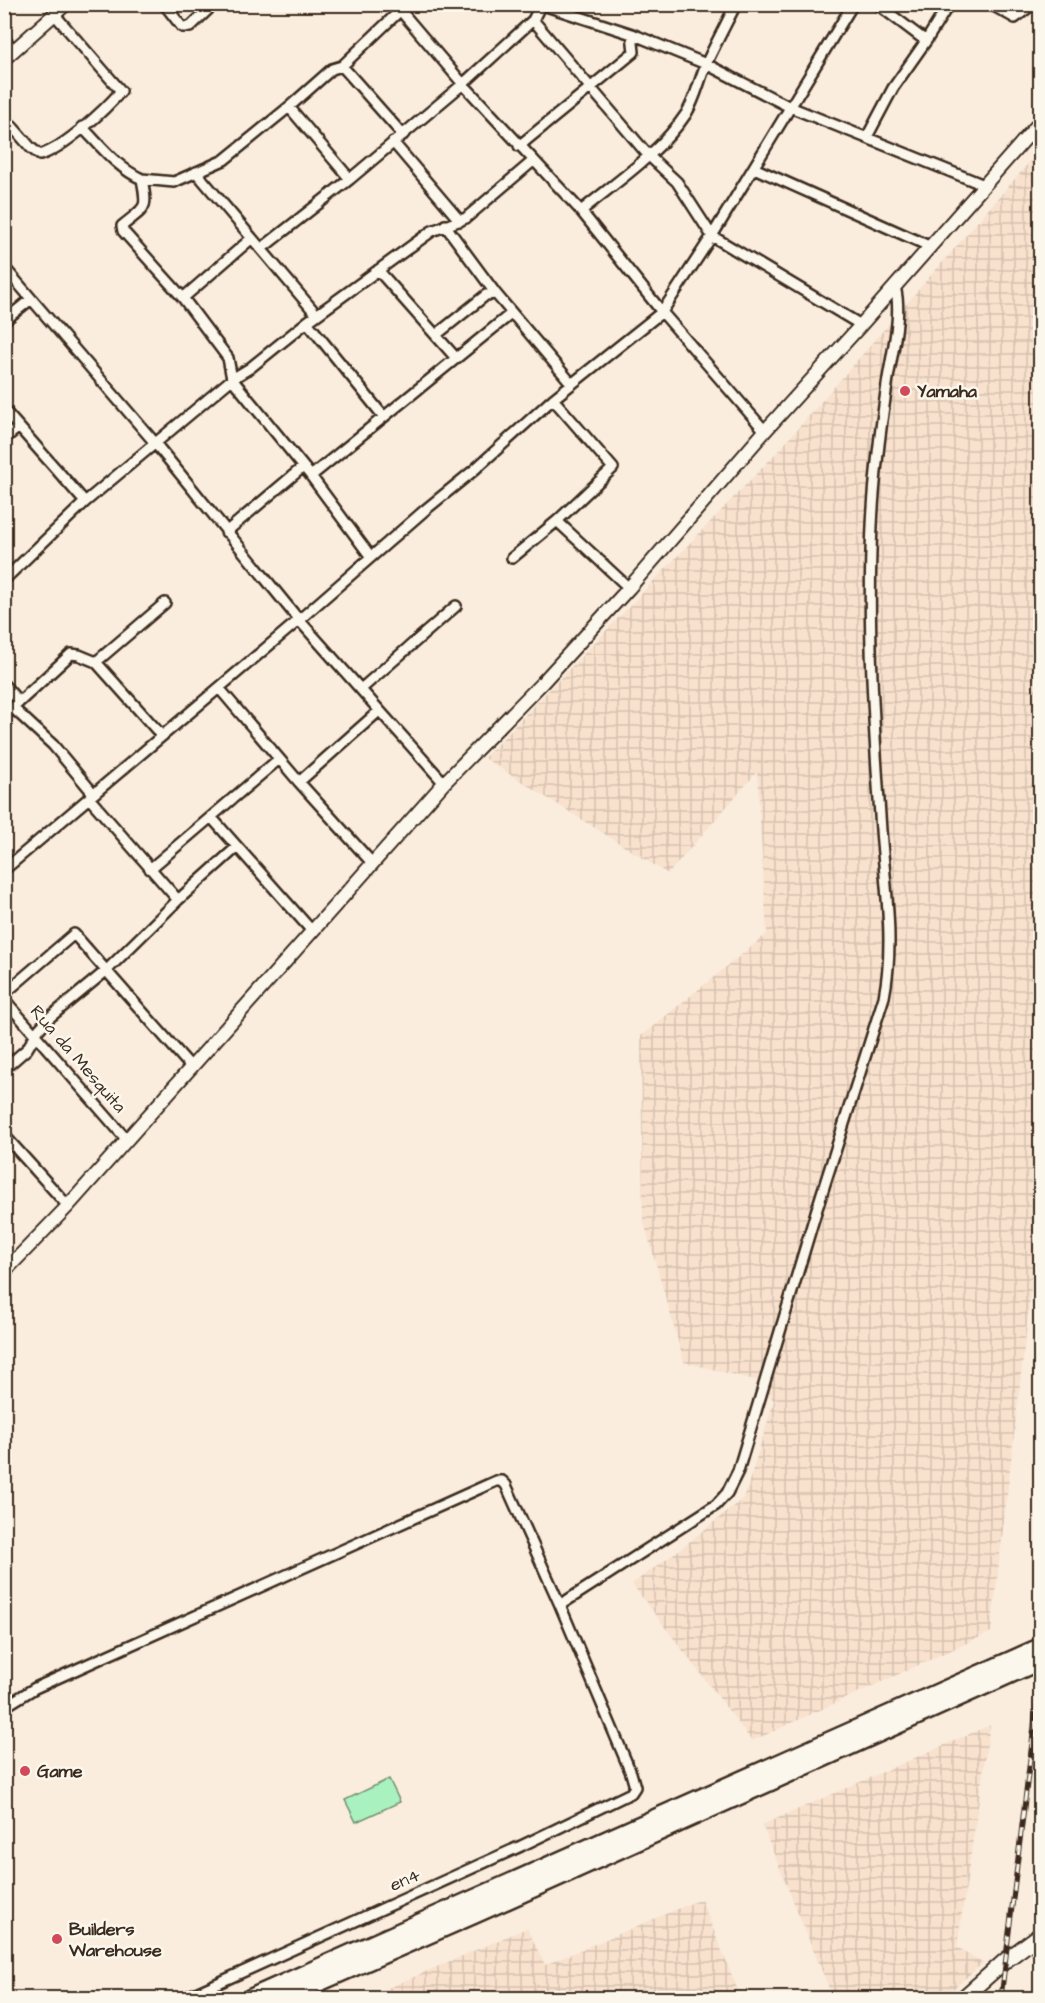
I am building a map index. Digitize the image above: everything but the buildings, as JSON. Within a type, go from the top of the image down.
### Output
[{"type":"highway","points":[[250,1998],[1012,1659],[1038,1655]]},
{"type":"highway","points":[[284,1998],[536,1888],[1038,1655]]},
{"type":"main road","points":[[963,1998],[1006,1960],[1041,1935]]},
{"type":"street","points":[[4,59],[66,4]]},
{"type":"street","points":[[164,4],[182,27],[190,27],[214,4]]},
{"type":"street","points":[[581,212],[648,155],[669,135],[686,113],[697,92],[706,64],[736,4]]},
{"type":"street","points":[[4,870],[473,471],[554,399],[662,312],[712,236],[853,4]]},
{"type":"street","points":[[877,4],[926,41]]},
{"type":"street","points":[[867,137],[893,88],[949,4]]},
{"type":"street","points":[[990,4],[1015,18],[1033,4]]},
{"type":"street","points":[[261,249],[350,179],[463,84],[533,20],[541,5],[632,34],[706,64],[790,107],[984,186]]},
{"type":"street","points":[[82,127],[130,174],[142,179],[174,182],[225,160],[332,69],[342,66],[404,7],[463,84],[581,212],[662,312],[765,431]]},
{"type":"street","points":[[4,117],[40,155],[57,148],[121,91],[55,15]]},
{"type":"street","points":[[533,20],[648,155],[676,182],[712,236],[861,325]]},
{"type":"street","points":[[519,146],[634,52],[632,34]]},
{"type":"street","points":[[4,39],[14,50]]},
{"type":"street","points":[[342,66],[403,135]]},
{"type":"street","points":[[289,107],[350,179]]},
{"type":"street","points":[[4,1272],[68,1206],[444,783],[629,588],[765,431],[1041,122]]},
{"type":"street","points":[[393,142],[460,221]]},
{"type":"street","points":[[4,580],[86,502],[232,379],[250,368],[316,315],[432,231],[466,218],[533,161]]},
{"type":"street","points":[[753,168],[929,246]]},
{"type":"street","points":[[196,172],[316,315]]},
{"type":"street","points":[[142,179],[145,207],[122,228],[183,298],[228,357],[232,379],[311,477],[371,557]]},
{"type":"street","points":[[446,225],[496,294],[572,384]]},
{"type":"street","points":[[183,298],[252,238]]},
{"type":"street","points":[[4,267],[155,443],[299,620],[444,783]]},
{"type":"street","points":[[378,270],[456,358]]},
{"type":"street","points":[[4,1707],[35,1688],[496,1481],[502,1481],[506,1485],[560,1605],[716,1505],[727,1493],[738,1471],[884,997],[889,972],[870,624],[876,460],[895,330],[897,302],[895,286]]},
{"type":"street","points":[[436,335],[480,299],[486,295],[496,294]]},
{"type":"street","points":[[4,321],[31,299]]},
{"type":"street","points":[[311,477],[512,313]]},
{"type":"street","points":[[307,322],[384,417]]},
{"type":"street","points":[[512,558],[613,468],[554,399]]},
{"type":"street","points":[[4,410],[86,502]]},
{"type":"street","points":[[4,439],[19,427]]},
{"type":"street","points":[[226,532],[303,467]]},
{"type":"street","points":[[557,520],[629,588]]},
{"type":"street","points":[[96,662],[165,603]]},
{"type":"street","points":[[361,689],[456,606]]},
{"type":"street","points":[[4,716],[71,654],[96,662],[162,736]]},
{"type":"street","points":[[4,685],[16,705],[53,746],[150,869],[178,900]]},
{"type":"street","points":[[219,688],[373,864]]},
{"type":"street","points":[[299,782],[379,711]]},
{"type":"street","points":[[150,869],[279,759]]},
{"type":"street","points":[[211,817],[312,931]]},
{"type":"street","points":[[4,1069],[27,1049],[49,1018],[107,970],[178,900],[237,847]]},
{"type":"street","points":[[4,994],[74,934],[192,1068]]},
{"type":"street","name":"Rua da Mesquita","points":[[4,999],[127,1140]]},
{"type":"street","points":[[4,1135],[68,1206]]},
{"type":"street","name":"en4","points":[[185,1998],[521,1846],[630,1793],[635,1787],[631,1773],[560,1605]]},
{"type":"shaded area","points":[[1040,150],[1040,1213],[991,1632],[752,1741],[632,1584],[744,1498],[774,1401],[759,1381],[684,1362],[643,1219],[641,1036],[767,934],[757,772],[668,874],[484,758],[781,448]]},
{"type":"shaded area","points":[[990,1725],[957,1947],[983,1963],[943,1998],[833,1998],[762,1825]]},
{"type":"shaded area","points":[[1040,1842],[1040,1898],[1034,1899]]},
{"type":"shaded area","points":[[701,1899],[741,1998],[365,1998],[527,1928],[545,1965]]},
{"type":"green space","points":[[389,1779],[400,1802],[356,1822],[345,1800]]},
{"type":"railway","points":[[1001,1998],[1040,1676]]},
{"type":"place","name":"Yamaha","points":[[905,391]]},
{"type":"place","name":"Game","points":[[25,1771]]},
{"type":"place","name":"Builders Warehouse","points":[[57,1939]]}]
